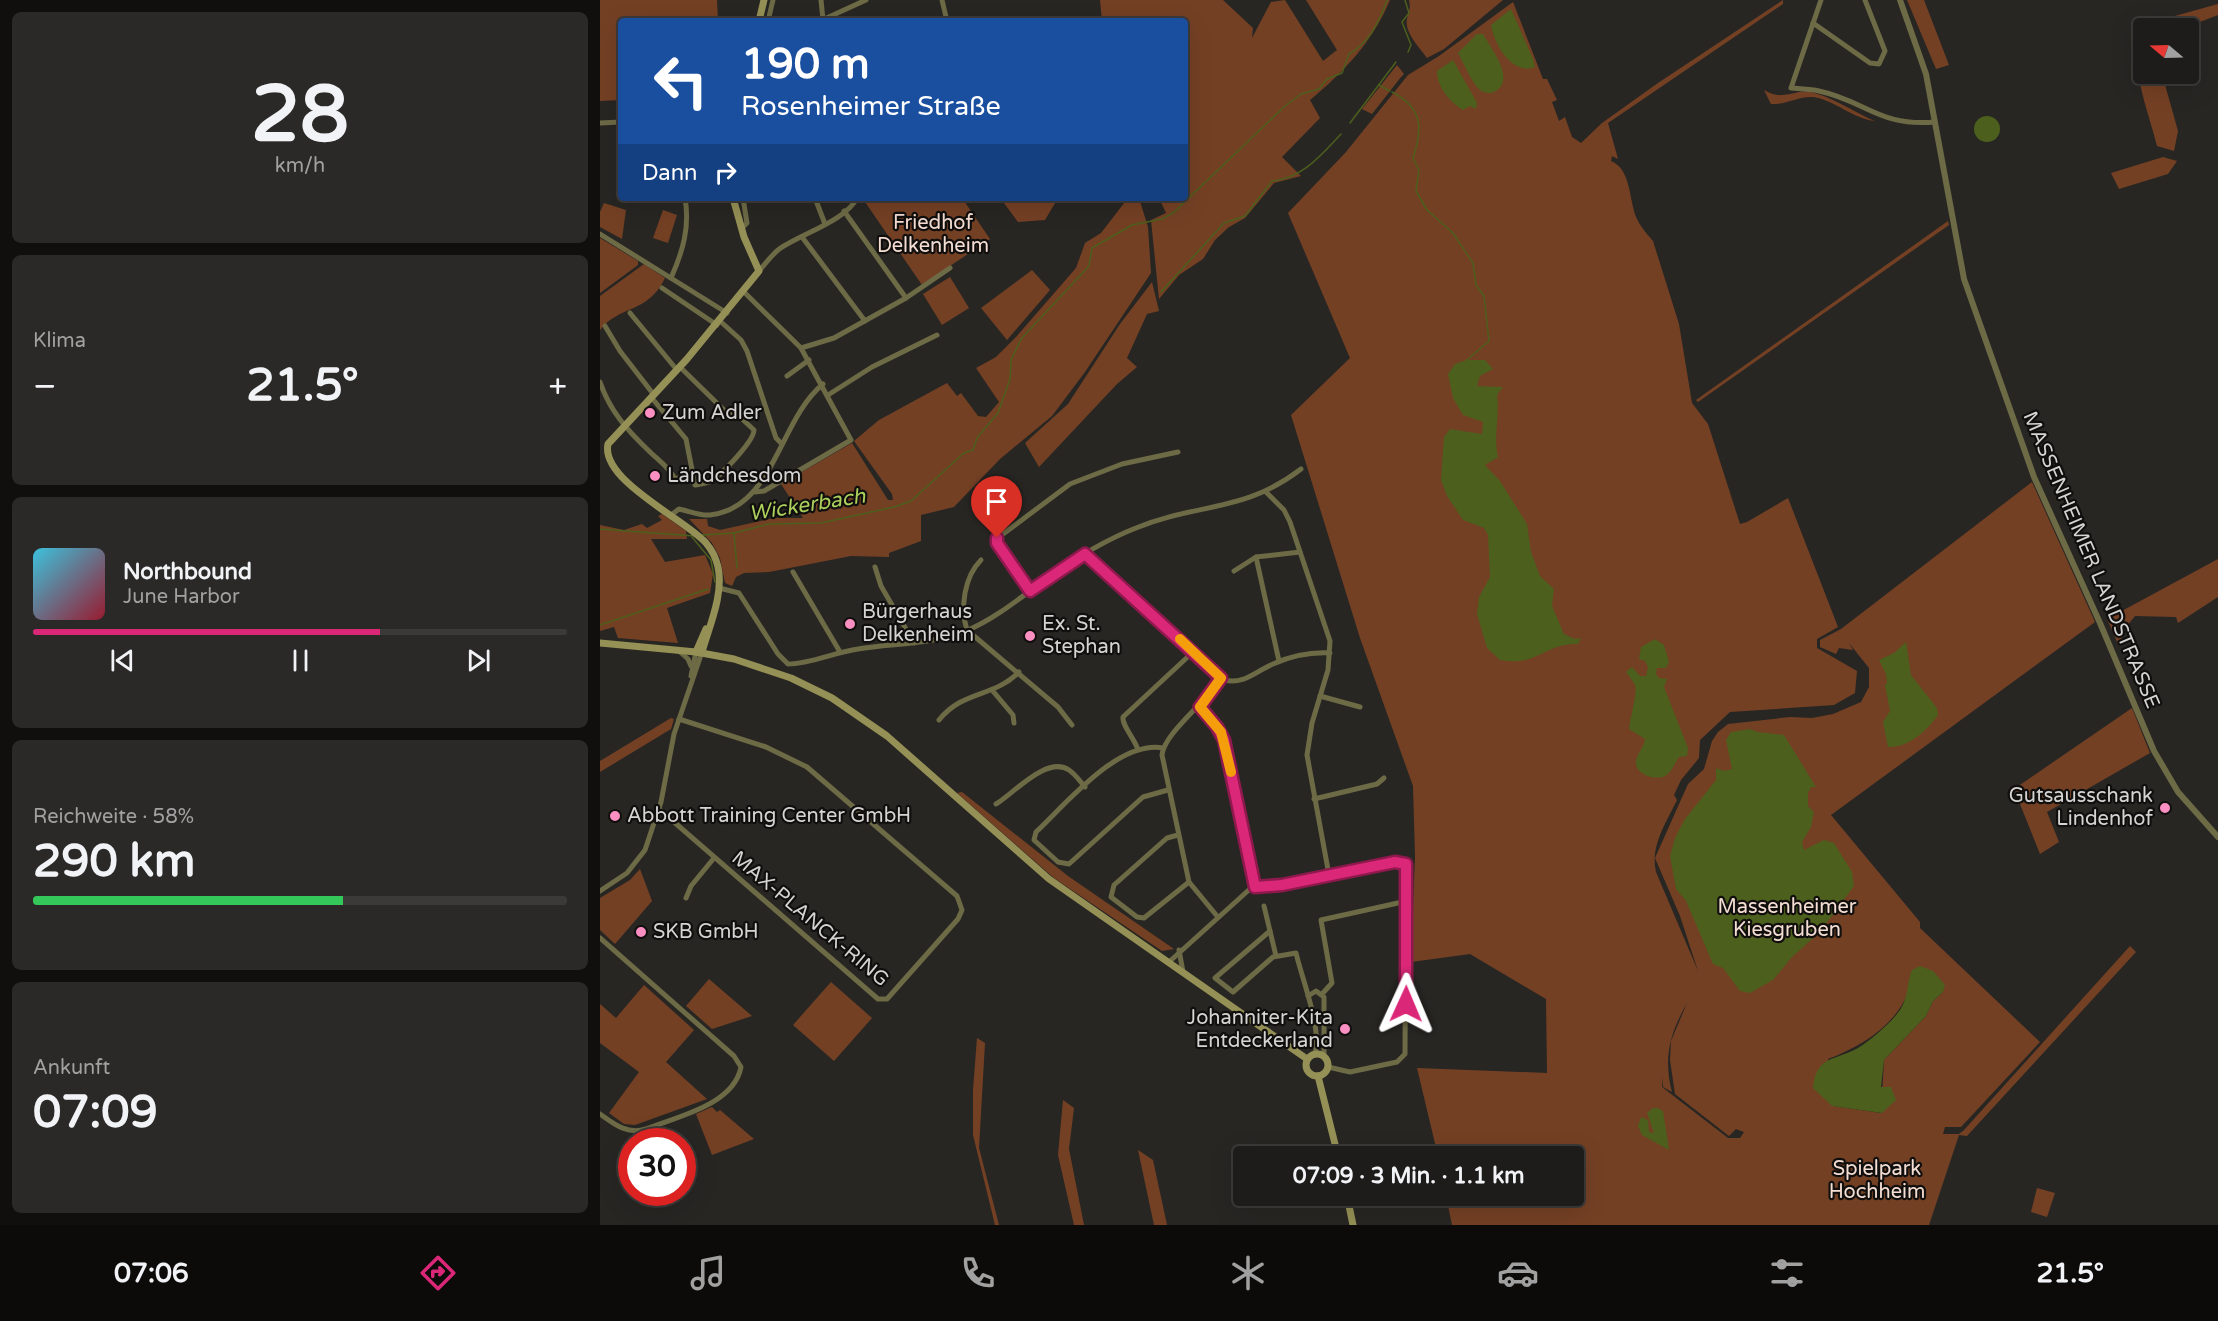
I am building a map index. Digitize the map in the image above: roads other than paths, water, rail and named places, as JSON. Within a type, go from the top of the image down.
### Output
[{"type":"main road","points":[[760,18],[764,0]]},
{"type":"main road","points":[[699,652],[719,588],[718,567],[705,541],[671,515],[625,486],[604,453],[608,444],[679,369],[727,313],[759,271],[741,229],[734,201]]},
{"type":"main road","points":[[699,652],[706,639],[709,622]]},
{"type":"main road","points":[[706,639],[717,655]]},
{"type":"main road","points":[[600,643],[717,655],[791,678],[832,698],[860,716],[901,748],[1048,879],[1307,1059]]},
{"type":"main road","points":[[1315,1054],[1324,1056],[1328,1066],[1324,1073],[1318,1076],[1311,1074],[1306,1069],[1307,1059],[1315,1054]]},
{"type":"main road","points":[[1318,1076],[1336,1146]]},
{"type":"main road","points":[[1349,1206],[1353,1225]]},
{"type":"street","points":[[769,18],[773,0]]},
{"type":"street","points":[[821,0],[821,18]]},
{"type":"street","points":[[825,18],[865,0]]},
{"type":"street","points":[[942,0],[946,18]]},
{"type":"street","points":[[1821,0],[1791,88],[1819,91],[1896,122],[1912,124],[1935,122]]},
{"type":"street","points":[[1813,23],[1870,63],[1879,64],[1885,51],[1865,0]]},
{"type":"street","name":"MASSENHEIMER LANDSTRASSE","points":[[1900,0],[1923,62],[1964,279],[2034,477],[2100,623],[2154,751],[2178,792],[2218,837]]},
{"type":"street","points":[[600,123],[618,122]]},
{"type":"street","points":[[671,278],[682,252],[687,228],[685,201]]},
{"type":"street","points":[[741,229],[747,221],[744,201]]},
{"type":"street","points":[[816,201],[825,224]]},
{"type":"street","points":[[759,271],[779,249],[825,224],[855,201]]},
{"type":"street","points":[[844,211],[906,298]]},
{"type":"street","points":[[600,234],[727,313]]},
{"type":"street","points":[[802,237],[865,321]]},
{"type":"street","points":[[801,348],[834,338],[906,298],[950,268]]},
{"type":"street","points":[[662,288],[741,340],[747,351],[776,438],[781,443]]},
{"type":"street","points":[[743,291],[801,348],[823,384],[851,440],[764,491],[755,492]]},
{"type":"street","points":[[605,326],[652,396],[686,439],[691,451],[691,475],[695,484],[707,483],[717,476],[753,438],[754,430],[740,417],[726,412],[679,369],[630,313]]},
{"type":"street","points":[[828,395],[872,367],[937,336]]},
{"type":"street","points":[[787,376],[809,360]]},
{"type":"street","points":[[600,382],[604,394],[624,426],[668,465],[675,479],[691,475]]},
{"type":"street","points":[[671,515],[679,509],[712,515],[740,505],[755,492],[805,402],[823,384]]},
{"type":"street","points":[[1030,591],[997,543],[999,537],[1070,484],[1122,464],[1178,452]]},
{"type":"street","points":[[719,588],[734,590],[741,595],[761,630],[785,663],[795,663],[840,652],[914,643],[967,630],[992,618],[1085,554],[1137,527],[1230,505],[1266,492],[1301,470]]},
{"type":"street","points":[[1266,492],[1284,510],[1327,627],[1330,653],[1307,747],[1314,799],[1329,875]]},
{"type":"street","points":[[1234,571],[1256,557],[1300,552]]},
{"type":"street","points":[[1085,554],[1221,678],[1232,681],[1248,678],[1296,656],[1330,653]]},
{"type":"street","points":[[1256,557],[1279,662]]},
{"type":"street","points":[[981,560],[971,573],[965,593],[967,630],[1019,672],[1067,716],[1072,725]]},
{"type":"street","points":[[875,567],[881,586],[914,643]]},
{"type":"street","points":[[793,572],[840,652]]},
{"type":"street","points":[[678,650],[688,659],[692,668]]},
{"type":"street","points":[[690,683],[692,668],[699,652]]},
{"type":"street","points":[[600,891],[627,873],[639,861],[659,809],[679,718],[699,652]]},
{"type":"street","points":[[1138,750],[1132,733],[1123,723],[1124,713],[1193,652]]},
{"type":"street","points":[[939,720],[955,703],[992,690],[1019,672]]},
{"type":"street","points":[[1217,916],[1189,882],[1162,762],[1162,748],[1168,737],[1200,707],[1221,678]]},
{"type":"street","points":[[992,690],[1013,715],[1014,723]]},
{"type":"street","points":[[1320,696],[1359,707]]},
{"type":"street","points":[[1200,707],[1217,727],[1224,740],[1255,887]]},
{"type":"street","name":"MAX-PLANCK-RING","points":[[659,809],[881,1000],[887,999],[958,919],[962,910],[957,896],[817,773],[782,753],[679,718]]},
{"type":"street","points":[[1162,748],[1138,750],[1117,758],[1035,834],[1036,843],[1060,864],[1069,864],[1143,797],[1168,790]]},
{"type":"street","points":[[996,804],[1030,778],[1052,767],[1069,769],[1085,787]]},
{"type":"street","points":[[1314,799],[1377,784],[1384,778]]},
{"type":"street","points":[[1178,834],[1167,838],[1114,885],[1111,897],[1137,917],[1144,918],[1189,882]]},
{"type":"street","name":"MAX-PLANCK-RING","points":[[686,898],[691,886],[714,858]]},
{"type":"street","points":[[1169,962],[1179,950],[1243,892],[1255,887],[1282,885],[1395,862],[1406,864],[1404,1056],[1397,1062],[1350,1072],[1328,1066]]},
{"type":"street","points":[[1322,994],[1332,983],[1321,920],[1407,901]]},
{"type":"street","points":[[1264,906],[1276,956]]},
{"type":"street","points":[[1270,931],[1215,978],[1235,991],[1276,956],[1296,953],[1303,988],[1308,996],[1316,1042],[1315,1054]]},
{"type":"street","points":[[600,938],[734,1056],[741,1067],[736,1079],[717,1099],[646,1129],[634,1131],[620,1128],[600,1114]]},
{"type":"street","points":[[1179,950],[1183,972]]},
{"type":"street","points":[[1308,996],[1314,991],[1322,994],[1324,999],[1324,1056]]},
{"type":"waterway","name":"Wickerbach","points":[[1188,199],[1284,107],[1301,94],[1319,89],[1327,79],[1342,73],[1349,54],[1368,38],[1387,0]]},
{"type":"waterway","points":[[1405,0],[1409,13],[1402,22],[1411,45],[1408,52]]},
{"type":"waterway","points":[[1350,123],[1396,62]]},
{"type":"waterway","points":[[1379,85],[1390,91]]},
{"type":"waterway","points":[[1392,92],[1410,105],[1418,120],[1418,137],[1413,158],[1419,170],[1416,191],[1427,210],[1453,233],[1473,263],[1476,285],[1484,296],[1489,341],[1467,360]]},
{"type":"waterway","points":[[1161,292],[1224,223],[1245,216],[1272,181],[1293,175],[1311,164],[1341,134]]},
{"type":"waterway","name":"Wickerbach","points":[[702,535],[734,533],[769,524],[821,523],[911,501],[964,453],[973,450],[977,438],[998,413],[1010,379],[1011,360],[1021,339],[1089,266],[1092,248],[1132,225],[1162,219],[1173,213],[1186,201]]},
{"type":"waterway","name":"Wickerbach","points":[[600,529],[695,536]]},
{"type":"waterway","points":[[734,533],[737,568]]},
{"type":"waterway","points":[[692,537],[711,560],[715,582]]},
{"type":"waterway","points":[[600,625],[708,589]]},
{"type":"place","name":"Zum Adler","points":[[650,413]]},
{"type":"place","name":"Ländchesdom","points":[[655,476]]},
{"type":"place","name":"Bürgerhaus Delkenheim","points":[[850,624]]},
{"type":"place","name":"Ex. St. Stephan","points":[[1030,636]]},
{"type":"place","name":"Gutsausschank Lindenhof","points":[[2165,808]]},
{"type":"place","name":"Abbott Training Center GmbH","points":[[615,816]]},
{"type":"place","name":"SKB GmbH","points":[[641,932]]},
{"type":"place","name":"Johanniter-Kita Entdeckerland","points":[[1345,1029]]},
{"type":"park label","name":"Friedhof Delkenheim","points":[[933,234]]},
{"type":"park label","name":"Massenheimer Kiesgruben","points":[[1787,918]]},
{"type":"park label","name":"Spielpark Hochheim","points":[[1877,1180]]}]
